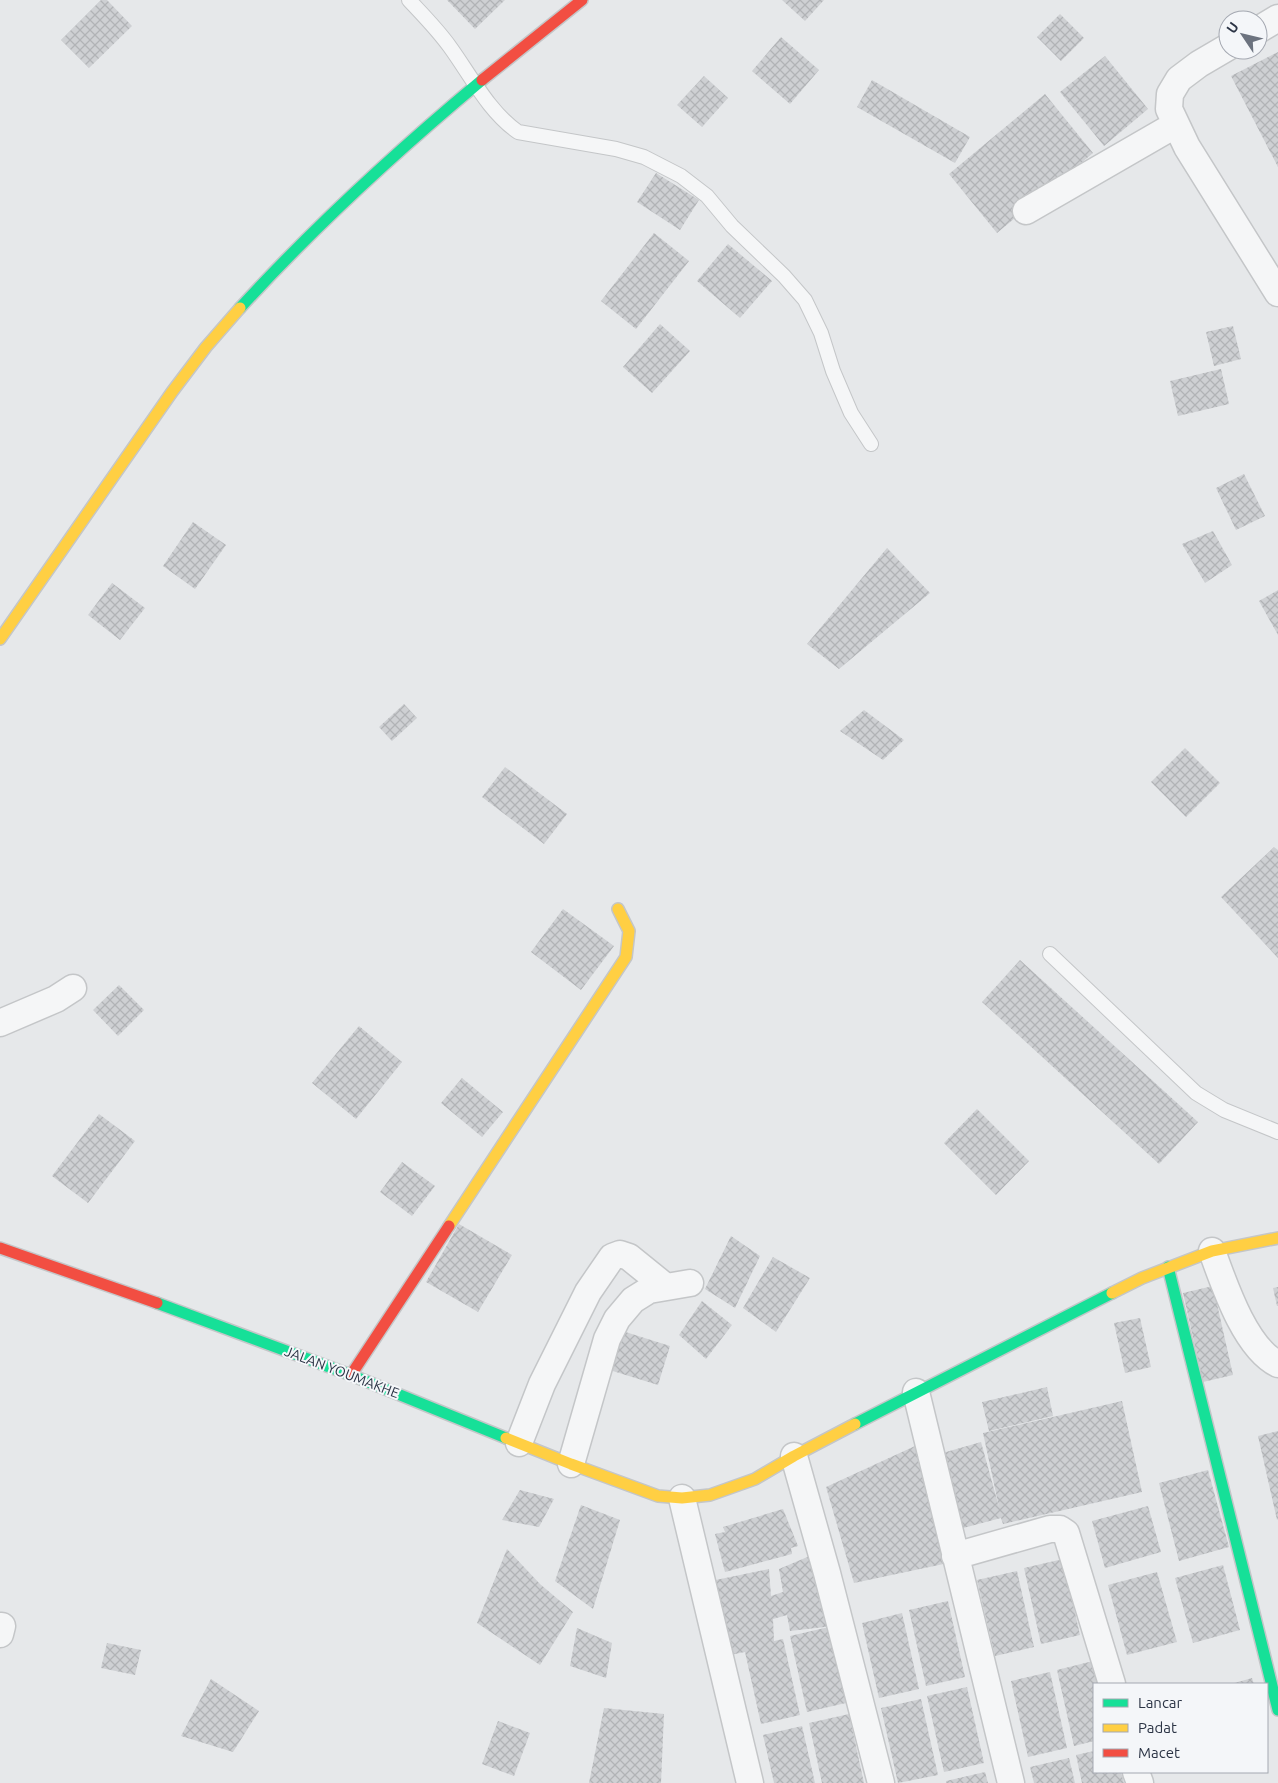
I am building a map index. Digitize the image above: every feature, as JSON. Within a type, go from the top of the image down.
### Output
[{"type":"street","points":[[0,639],[176,386],[223,327],[269,276],[397,152],[476,85],[582,0]]},
{"type":"street","points":[[1218,53],[1178,79],[1170,94],[1169,109],[1187,148],[1278,293]]},
{"type":"street","points":[[1026,210],[1175,125]]},
{"type":"street","points":[[351,1376],[626,957],[629,931],[618,909]]},
{"type":"street","points":[[0,1023],[56,999],[73,988]]},
{"type":"street","name":"JALAN YOUMAKHE","points":[[0,1248],[225,1327],[571,1464],[658,1496],[682,1498],[710,1495],[755,1479],[794,1456],[916,1392],[1142,1278],[1212,1251],[1278,1238]]},
{"type":"street","points":[[1212,1251],[1229,1298],[1245,1329],[1270,1360],[1278,1364]]},
{"type":"street","points":[[519,1443],[542,1384],[588,1292],[612,1257],[620,1254],[628,1257],[678,1285],[649,1290],[633,1300],[617,1318],[607,1339],[571,1464]]},
{"type":"street","points":[[1168,1267],[1278,1710]]},
{"type":"street","points":[[916,1392],[1011,1783]]},
{"type":"street","points":[[794,1456],[827,1573],[881,1783]]},
{"type":"street","points":[[682,1498],[750,1783]]},
{"type":"street","points":[[955,1556],[1050,1529],[1060,1529],[1066,1533],[1112,1683]]},
{"type":"lane","points":[[409,0],[449,45],[476,85],[506,124],[518,132],[616,149],[644,157],[680,176],[707,196],[732,226],[784,276],[805,300],[821,333],[833,371],[851,413],[871,444]]},
{"type":"lane","points":[[1050,954],[1196,1093],[1224,1110],[1278,1132]]},
{"type":"building","points":[[101,0],[107,0],[132,26],[89,68],[61,40]]},
{"type":"building","points":[[447,0],[505,0],[475,29]]},
{"type":"building","points":[[782,0],[824,0],[805,21]]},
{"type":"building","points":[[1060,14],[1084,38],[1061,61],[1037,37]]},
{"type":"building","points":[[781,37],[819,70],[790,104],[752,71]]},
{"type":"building","points":[[1278,52],[1278,167],[1231,76],[1262,60],[1268,60],[1268,57]]},
{"type":"building","points":[[1105,56],[1148,109],[1104,146],[1060,92]]},
{"type":"building","points":[[704,76],[728,98],[702,127],[677,105]]},
{"type":"building","points":[[872,80],[970,137],[955,163],[857,107]]},
{"type":"building","points":[[1045,94],[1093,153],[997,233],[949,174]]},
{"type":"building","points":[[656,173],[699,200],[680,230],[637,202]]},
{"type":"building","points":[[654,233],[689,261],[636,329],[601,301]]},
{"type":"building","points":[[728,244],[772,281],[740,318],[697,281]]},
{"type":"building","points":[[660,324],[690,351],[652,393],[623,367]]},
{"type":"building","points":[[1233,326],[1241,359],[1214,366],[1206,332]]},
{"type":"building","points":[[1221,369],[1229,404],[1178,416],[1170,381]]},
{"type":"building","points":[[1244,474],[1265,516],[1236,530],[1216,488]]},
{"type":"building","points":[[193,522],[226,545],[195,589],[163,566]]},
{"type":"building","points":[[1213,531],[1232,565],[1205,583],[1182,544]]},
{"type":"building","points":[[887,548],[930,593],[839,669],[807,644]]},
{"type":"building","points":[[112,583],[145,608],[120,640],[88,615]]},
{"type":"building","points":[[1278,590],[1278,635],[1259,601]]},
{"type":"building","points":[[404,704],[417,718],[392,741],[379,727]]},
{"type":"building","points":[[864,710],[904,740],[883,760],[840,731]]},
{"type":"building","points":[[1185,748],[1220,783],[1186,817],[1151,782]]},
{"type":"building","points":[[505,767],[567,814],[544,844],[482,797]]},
{"type":"building","points":[[1274,847],[1278,850],[1278,958],[1221,897]]},
{"type":"building","points":[[563,909],[614,946],[581,990],[531,952]]},
{"type":"building","points":[[1020,960],[1198,1122],[1159,1164],[982,1002]]},
{"type":"building","points":[[119,985],[144,1010],[118,1036],[93,1010]]},
{"type":"building","points":[[359,1026],[402,1062],[356,1119],[312,1083]]},
{"type":"building","points":[[462,1078],[503,1112],[482,1137],[441,1103]]},
{"type":"building","points":[[977,1109],[1029,1161],[996,1195],[944,1143]]},
{"type":"building","points":[[99,1114],[135,1141],[88,1203],[52,1176]]},
{"type":"building","points":[[402,1162],[435,1186],[412,1216],[380,1192]]},
{"type":"building","points":[[459,1224],[512,1255],[478,1312],[426,1282]]},
{"type":"building","points":[[731,1236],[760,1256],[735,1308],[705,1289]]},
{"type":"building","points":[[773,1257],[810,1278],[776,1332],[743,1308]]},
{"type":"building","points":[[1213,1286],[1233,1375],[1203,1382],[1183,1293]]},
{"type":"building","points":[[1278,1287],[1278,1306],[1277,1306],[1273,1288]]},
{"type":"building","points":[[702,1301],[732,1325],[706,1359],[679,1335]]},
{"type":"building","points":[[1140,1318],[1151,1367],[1125,1373],[1114,1323]]},
{"type":"building","points":[[616,1329],[670,1346],[658,1385],[603,1368]]},
{"type":"building","points":[[1047,1387],[1053,1416],[989,1431],[982,1402]]},
{"type":"building","points":[[1122,1401],[1142,1492],[1003,1524],[1001,1518],[952,1531],[932,1456],[981,1442],[999,1507],[983,1433]]},
{"type":"building","points":[[1278,1431],[1278,1519],[1277,1520],[1258,1436]]},
{"type":"building","points":[[915,1446],[953,1562],[854,1583],[826,1487]]},
{"type":"building","points":[[1208,1470],[1229,1547],[1179,1561],[1159,1483]]},
{"type":"building","points":[[520,1490],[554,1499],[539,1527],[502,1520]]},
{"type":"building","points":[[581,1505],[620,1520],[593,1609],[555,1581]]},
{"type":"building","points":[[1148,1506],[1161,1552],[1105,1568],[1092,1521]]},
{"type":"building","points":[[783,1509],[798,1546],[791,1548],[792,1554],[725,1572],[715,1534],[725,1532],[723,1527]]},
{"type":"building","points":[[507,1549],[540,1584],[573,1612],[540,1665],[477,1623]]},
{"type":"building","points":[[812,1555],[833,1626],[790,1631],[787,1615],[773,1619],[774,1641],[783,1639],[800,1715],[761,1724],[745,1652],[730,1655],[711,1581],[769,1569],[771,1596],[783,1592],[779,1569]]},
{"type":"building","points":[[1063,1559],[1080,1635],[1041,1644],[1024,1568]]},
{"type":"building","points":[[1223,1565],[1240,1630],[1193,1643],[1175,1578]]},
{"type":"building","points":[[1017,1571],[1034,1647],[995,1656],[977,1580]]},
{"type":"building","points":[[1157,1572],[1177,1642],[1127,1655],[1108,1585]]},
{"type":"building","points":[[948,1601],[965,1677],[926,1686],[909,1610]]},
{"type":"building","points":[[902,1613],[919,1689],[879,1698],[862,1623]]},
{"type":"building","points":[[829,1627],[846,1703],[807,1712],[790,1636]]},
{"type":"building","points":[[577,1628],[612,1643],[606,1678],[570,1666]]},
{"type":"building","points":[[107,1643],[141,1650],[135,1675],[101,1668]]},
{"type":"building","points":[[1097,1660],[1102,1683],[1093,1683],[1093,1741],[1074,1746],[1057,1670]]},
{"type":"building","points":[[1050,1672],[1067,1748],[1028,1757],[1011,1681]]},
{"type":"building","points":[[1252,1678],[1254,1683],[1234,1683]]},
{"type":"building","points":[[211,1679],[259,1711],[233,1752],[181,1736]]},
{"type":"building","points":[[967,1687],[984,1763],[944,1772],[927,1696]]},
{"type":"building","points":[[921,1699],[938,1775],[898,1783],[881,1708]]},
{"type":"building","points":[[604,1708],[664,1714],[661,1783],[589,1783]]},
{"type":"building","points":[[849,1714],[864,1783],[822,1783],[809,1723]]},
{"type":"building","points":[[498,1721],[530,1733],[514,1776],[482,1764]]},
{"type":"building","points":[[802,1726],[815,1783],[774,1783],[763,1735]]},
{"type":"building","points":[[1093,1751],[1093,1773],[1121,1773],[1124,1783],[1082,1783],[1076,1755]]},
{"type":"building","points":[[1069,1758],[1075,1783],[1034,1783],[1030,1767]]},
{"type":"building","points":[[985,1772],[988,1783],[946,1783],[946,1781]]},
{"type":"traffic: fast","points":[[240,308],[357,190],[482,80]]},
{"type":"traffic: fast","points":[[1168,1267],[1278,1710]]},
{"type":"traffic: fast","points":[[855,1424],[1112,1293]]},
{"type":"traffic: fast","points":[[157,1303],[351,1375],[506,1438]]},
{"type":"traffic: slow","points":[[0,639],[172,392],[206,347],[240,308]]},
{"type":"traffic: slow","points":[[449,1226],[626,957],[629,931],[618,909]]},
{"type":"traffic: slow","points":[[1112,1293],[1142,1278],[1212,1251],[1278,1238]]},
{"type":"traffic: slow","points":[[506,1438],[658,1496],[682,1498],[710,1495],[755,1479],[855,1424]]},
{"type":"traffic: jam","points":[[482,80],[582,0]]},
{"type":"traffic: jam","points":[[351,1375],[449,1226]]},
{"type":"traffic: jam","points":[[0,1248],[157,1303]]}]
